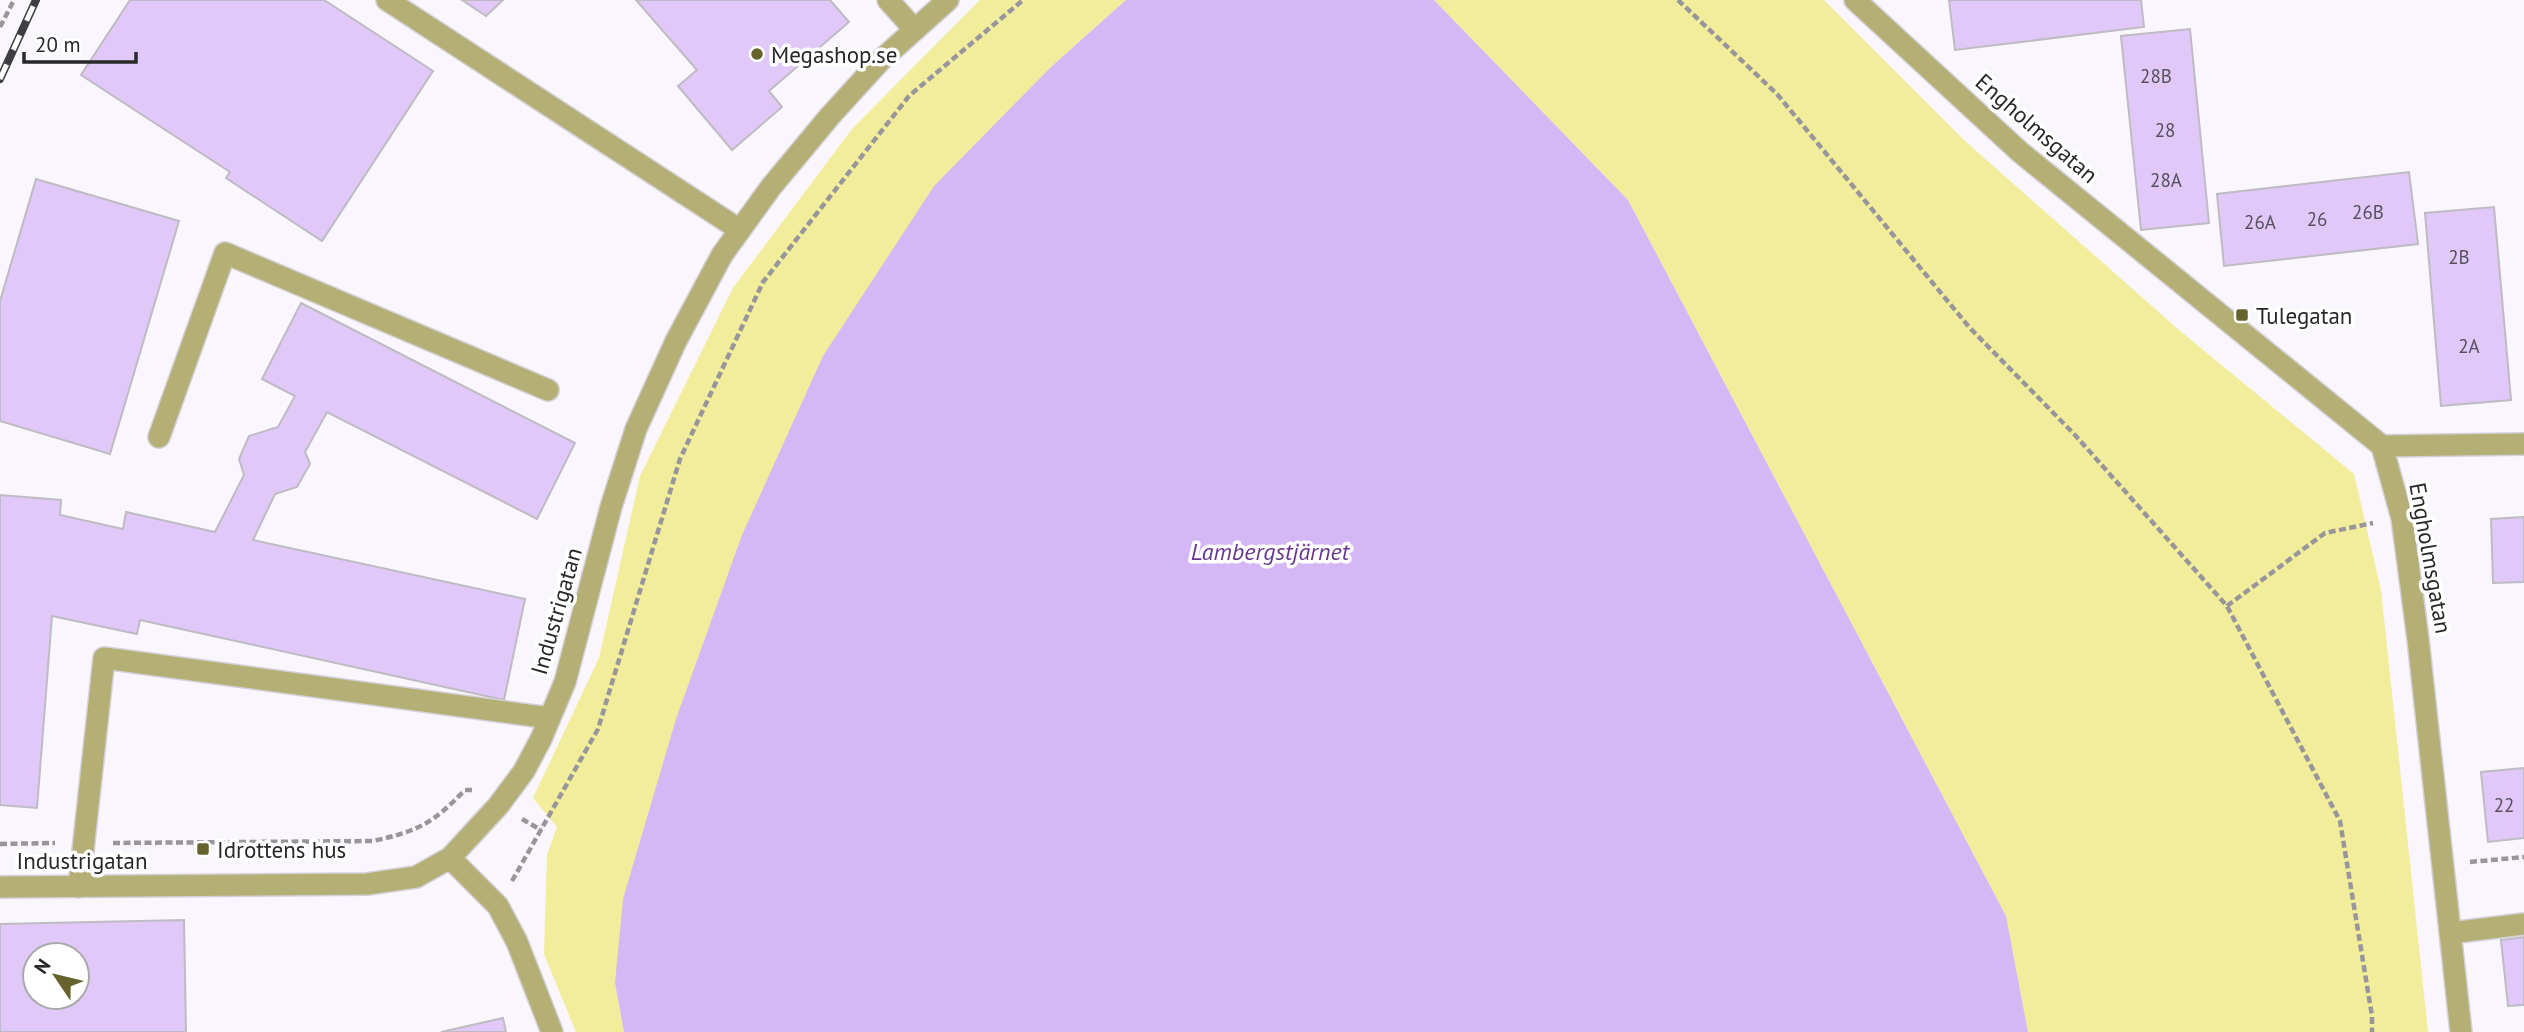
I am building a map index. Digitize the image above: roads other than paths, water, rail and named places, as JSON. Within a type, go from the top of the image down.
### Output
[{"type":"street","points":[[387,0],[740,230]]},
{"type":"street","points":[[888,0],[915,30]]},
{"type":"street","name":"Industrigatan","points":[[0,887],[367,884],[416,877],[450,858],[498,806],[524,771],[550,718],[565,682],[611,507],[636,429],[676,341],[722,255],[771,187],[830,116],[881,60],[948,0]]},
{"type":"street","name":"Engholmsgatan","points":[[1855,0],[2020,152],[2382,446],[2402,517],[2461,1032]]},
{"type":"street","points":[[159,437],[225,253],[548,390]]},
{"type":"street","points":[[2382,446],[2524,444]]},
{"type":"street","points":[[79,887],[104,658],[550,718]]},
{"type":"street","points":[[450,858],[498,906],[517,942],[552,1032]]},
{"type":"street","points":[[2450,933],[2524,924]]},
{"type":"water","name":"Lambergstjärnet","points":[[1126,0],[1434,0],[1628,200],[2006,916],[2028,1032],[624,1032],[615,983],[623,899],[676,719],[742,535],[823,356],[934,186],[1052,66]]},
{"type":"railway","points":[[0,79],[36,0]]},
{"type":"place","name":"Megashop.se","points":[[757,54]]},
{"type":"place","name":"Tulegatan","points":[[2242,315]]},
{"type":"place","name":"Idrottens hus","points":[[203,849]]}]
